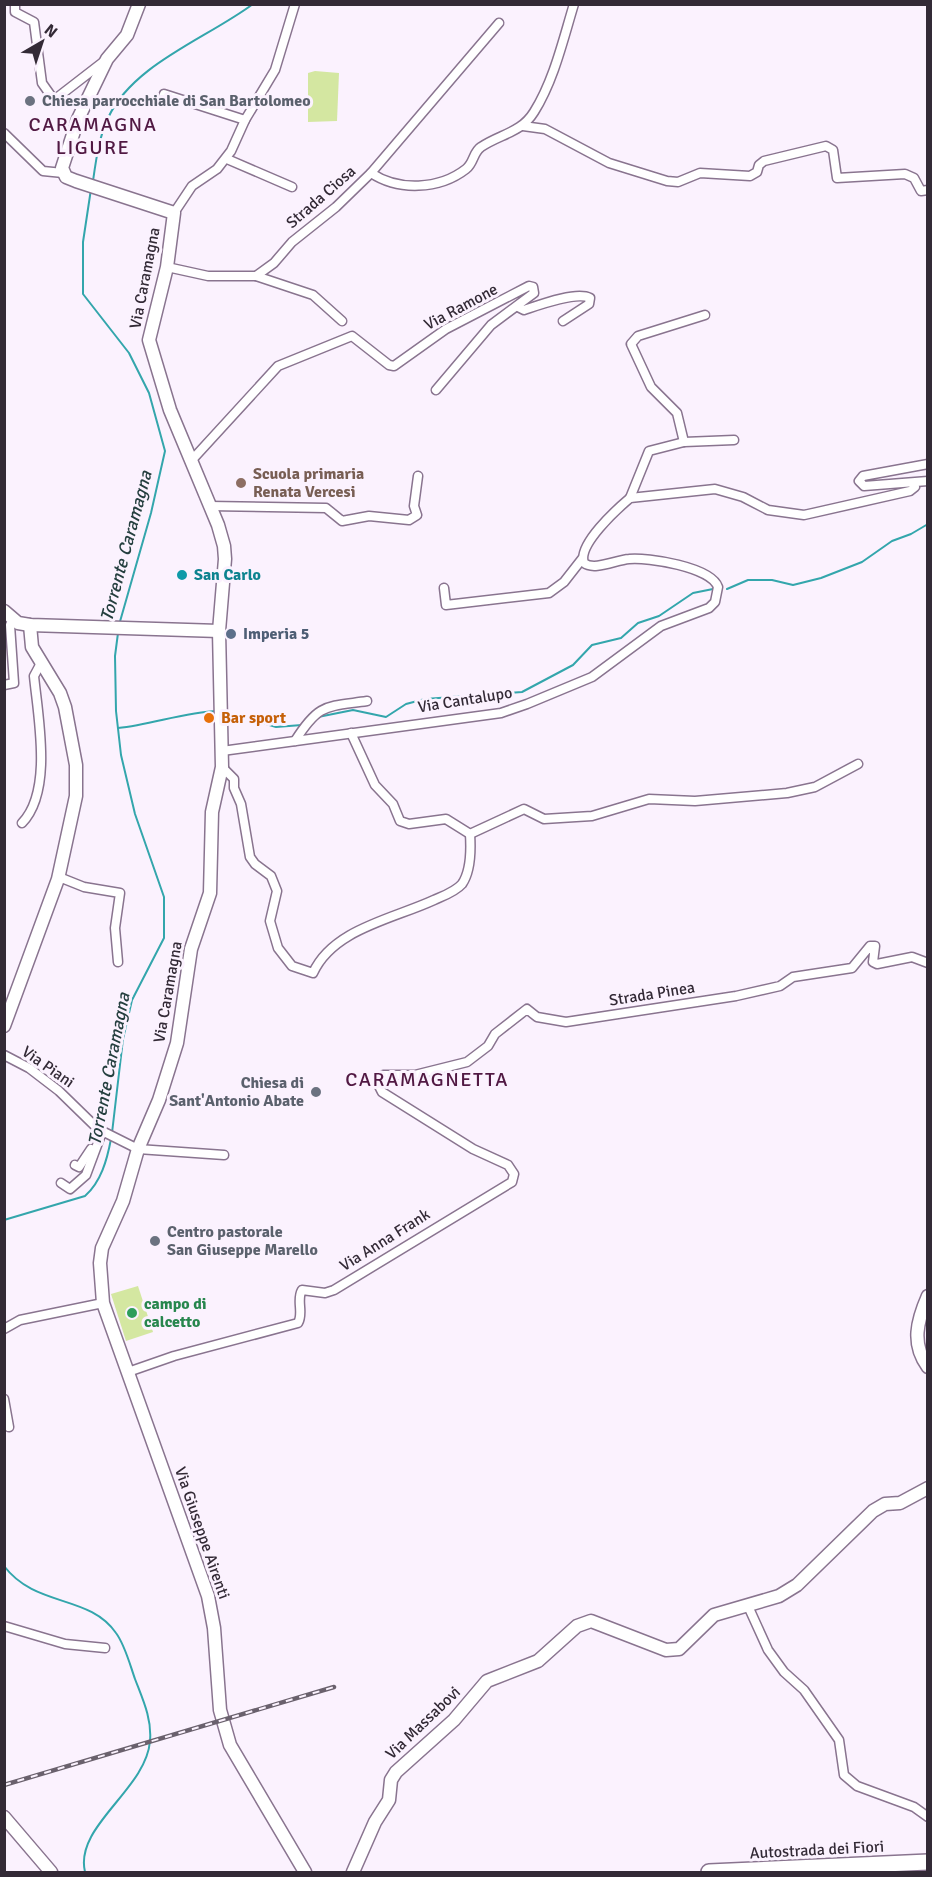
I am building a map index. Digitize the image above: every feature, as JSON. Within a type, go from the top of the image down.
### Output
[{"type":"highway","name":"Autostrada dei Fiori","points":[[709,1872],[927,1862]]},
{"type":"street","points":[[15,4],[15,12],[34,22],[42,83],[54,100],[107,59],[127,35],[139,4]]},
{"type":"street","points":[[174,213],[192,186],[226,159],[245,120],[275,70],[295,4]]},
{"type":"street","name":"Strada Ciosa","points":[[255,276],[274,262],[292,242],[336,207],[371,173],[391,184],[405,186],[444,180],[469,167],[480,148],[523,126],[543,97],[574,4]]},
{"type":"street","points":[[371,173],[499,23]]},
{"type":"street","points":[[4,133],[43,171],[63,173],[62,168],[78,119],[107,59]]},
{"type":"street","points":[[164,94],[245,120]]},
{"type":"street","points":[[523,126],[545,129],[609,164],[667,181],[678,182],[700,173],[750,177],[757,172],[759,165],[764,161],[826,146],[833,150],[837,178],[905,174],[914,178],[921,191],[927,190]]},
{"type":"street","points":[[226,159],[292,187]]},
{"type":"street","name":"Via Caramagna","points":[[63,173],[75,181],[174,213],[166,267],[149,340],[170,410],[221,533],[225,559],[219,631],[222,767],[212,813],[210,893],[191,949],[177,1043],[159,1100],[138,1149],[130,1180],[102,1248],[100,1263]]},
{"type":"street","points":[[166,267],[208,276],[255,276],[312,295],[342,321]]},
{"type":"street","name":"Via Ramone","points":[[191,461],[278,366],[352,336],[389,365],[394,366],[446,328],[533,286],[534,293],[491,325],[436,390]]},
{"type":"street","name":"Via Ramone","points":[[518,307],[524,310],[556,300],[585,296],[590,298],[589,304],[562,321]]},
{"type":"street","points":[[684,442],[677,413],[651,387],[631,344],[638,336],[705,315]]},
{"type":"street","points":[[444,588],[446,605],[549,593],[571,575],[582,559],[590,539],[630,498],[649,451],[684,442],[734,441]]},
{"type":"street","points":[[927,464],[862,477],[859,481],[864,486],[927,481]]},
{"type":"street","points":[[209,506],[317,507],[326,508],[342,521],[369,516],[409,520],[417,515],[414,506],[418,476]]},
{"type":"street","points":[[630,498],[715,489],[743,497],[768,510],[804,515],[910,491],[915,487],[914,483]]},
{"type":"street","name":"Via Cantalupo","points":[[222,752],[501,713],[592,677],[661,626],[709,608],[718,593],[716,582],[711,576],[681,566],[641,558],[586,566],[582,559]]},
{"type":"street","points":[[9,615],[30,625],[219,631]]},
{"type":"street","points":[[4,685],[14,683],[9,615]]},
{"type":"street","points":[[4,1026],[59,877],[75,807],[76,765],[60,693],[32,647],[30,625]]},
{"type":"street","points":[[22,823],[32,811],[40,775],[34,676],[41,663]]},
{"type":"street","points":[[296,741],[304,727],[323,707],[367,701]]},
{"type":"street","points":[[351,733],[375,785],[393,804],[400,821],[409,824],[446,819],[470,834]]},
{"type":"street","points":[[470,834],[524,809],[544,819],[592,816],[649,799],[695,801],[787,793],[815,786],[858,764]]},
{"type":"street","points":[[222,767],[234,779],[250,857],[255,864],[272,876],[277,891],[270,921],[278,948],[292,966],[313,974],[324,956],[350,935],[424,905],[458,887],[467,872],[470,834]]},
{"type":"street","points":[[59,877],[84,887],[120,892],[115,928],[118,962]]},
{"type":"street","name":"Strada Pinea","points":[[378,1084],[387,1074],[415,1075],[467,1062],[489,1046],[495,1034],[527,1009],[537,1017],[566,1022],[736,996],[780,986],[793,976],[852,968],[870,946],[874,946],[873,962],[877,964],[912,957],[927,963]]},
{"type":"street","name":"Via Piani","points":[[4,1055],[29,1068],[59,1091],[100,1131],[138,1149]]},
{"type":"street","name":"Via Anna Frank","points":[[128,1372],[174,1356],[298,1323],[300,1319],[299,1295],[302,1290],[325,1293],[334,1290],[512,1182],[514,1174],[508,1165],[473,1149],[412,1112],[382,1092],[378,1084]]},
{"type":"street","points":[[75,1165],[80,1167],[89,1155],[100,1131]]},
{"type":"street","points":[[61,1183],[70,1189],[86,1175],[100,1131]]},
{"type":"street","points":[[138,1149],[225,1155]]},
{"type":"street","name":"Via Giuseppe Airenti","points":[[100,1263],[103,1303],[208,1596],[214,1628],[220,1710],[230,1745],[305,1872]]},
{"type":"street","points":[[927,1296],[919,1322],[916,1344],[927,1367]]},
{"type":"street","points":[[4,1329],[20,1320],[103,1303]]},
{"type":"street","points":[[4,1399],[9,1427]]},
{"type":"street","name":"Via Massabovi","points":[[353,1872],[375,1822],[389,1800],[396,1772],[454,1720],[487,1681],[538,1661],[577,1626],[591,1621],[613,1627],[666,1650],[678,1649],[714,1615],[779,1596],[797,1585],[873,1511],[885,1504],[900,1503],[927,1488]]},
{"type":"street","points":[[748,1606],[768,1650],[784,1672],[804,1690],[839,1740],[844,1775],[857,1786],[914,1807],[927,1817]]},
{"type":"street","points":[[4,1626],[65,1644],[105,1648]]},
{"type":"street","points":[[4,1817],[51,1872]]},
{"type":"green space","points":[[315,71],[339,73],[337,121],[308,122],[308,73]]},
{"type":"green space","name":"campo di calcetto","points":[[138,1286],[153,1332],[126,1341],[111,1294]]},
{"type":"waterway","name":"Torrente Caramagna","points":[[93,181],[102,133],[119,99],[152,67],[253,4]]},
{"type":"waterway","name":"Torrente Caramagna","points":[[91,189],[83,242],[83,294],[129,353],[149,393],[165,451],[151,513],[119,625]]},
{"type":"waterway","points":[[727,589],[748,580],[772,580],[793,585],[821,578],[862,562],[892,541],[928,524]]},
{"type":"waterway","points":[[318,717],[353,710],[386,717],[406,704],[425,699],[522,692],[573,665],[592,645],[621,638],[638,623],[659,616],[693,593],[713,589]]},
{"type":"waterway","name":"Torrente Caramagna","points":[[112,1133],[123,1039],[132,1000],[164,938],[164,897],[135,814],[121,755],[116,711],[115,656],[118,633]]},
{"type":"waterway","points":[[118,728],[218,711]]},
{"type":"waterway","points":[[226,712],[276,727],[302,725]]},
{"type":"waterway","name":"Torrente Caramagna","points":[[4,1220],[85,1196],[103,1170],[111,1139]]},
{"type":"waterway","name":"Torrente Caramagna","points":[[4,1566],[31,1589],[92,1612],[105,1621],[122,1643],[150,1725],[150,1741],[146,1759],[137,1776],[90,1839],[84,1855],[85,1872]]},
{"type":"railway","points":[[4,1785],[334,1687]]},
{"type":"place","name":"Chiesa parrocchiale di San Bartolomeo","points":[[30,101]]},
{"type":"place","name":"Scuola primaria Renata Vercesi","points":[[241,483]]},
{"type":"place","name":"San Carlo","points":[[182,575]]},
{"type":"place","name":"Imperia 5","points":[[231,634]]},
{"type":"place","name":"Bar sport","points":[[209,718]]},
{"type":"place","name":"Chiesa di Sant'Antonio Abate","points":[[316,1092]]},
{"type":"place","name":"Centro pastorale San Giuseppe Marello","points":[[155,1241]]},
{"type":"place","name":"campo di calcetto","points":[[132,1313]]},
{"type":"district","name":"CARAMAGNA LIGURE","points":[[93,136]]},
{"type":"district","name":"CARAMAGNETTA","points":[[427,1079]]}]
